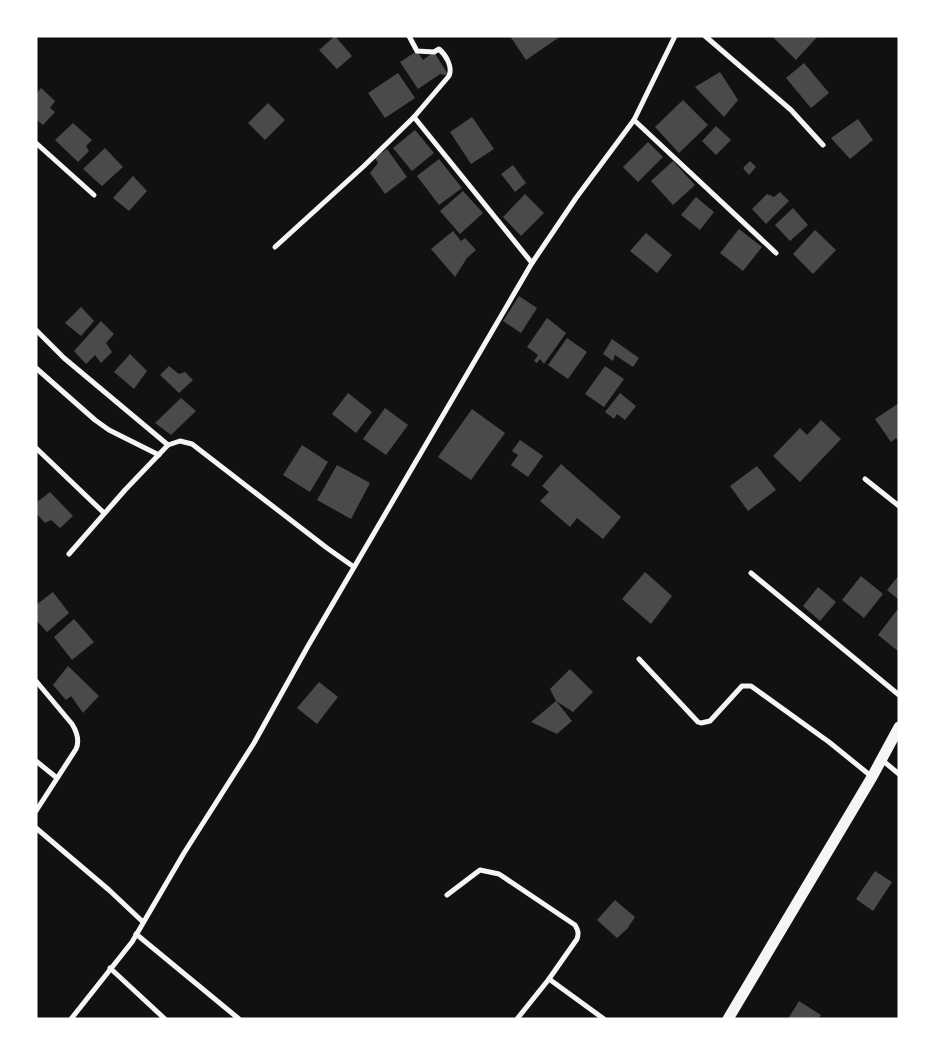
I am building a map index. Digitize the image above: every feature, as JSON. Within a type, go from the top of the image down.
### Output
[{"type":"main road","points":[[728,1019],[882,759],[899,727]]},
{"type":"street","points":[[275,247],[364,166],[414,117],[449,76],[451,68],[439,48],[434,52],[417,51],[409,36]]},
{"type":"street","points":[[71,1019],[136,934],[184,853],[254,743],[308,646],[532,262],[576,198],[634,120],[676,36]]},
{"type":"street","points":[[705,36],[731,56],[791,110],[824,145]]},
{"type":"street","points":[[414,117],[532,262]]},
{"type":"street","points":[[634,120],[776,253]]},
{"type":"street","points":[[36,143],[94,195]]},
{"type":"street","points":[[36,330],[64,358],[168,445]]},
{"type":"street","points":[[36,368],[109,430],[159,455]]},
{"type":"street","points":[[69,554],[168,445],[180,441],[192,444],[354,567]]},
{"type":"street","points":[[36,448],[104,514]]},
{"type":"street","points":[[865,479],[899,506]]},
{"type":"street","points":[[751,572],[899,695]]},
{"type":"street","points":[[639,659],[698,722],[702,724],[710,721],[742,686],[751,686],[829,742],[872,776]]},
{"type":"street","points":[[36,681],[72,724],[78,736],[76,749],[36,811]]},
{"type":"street","points":[[882,759],[899,774]]},
{"type":"street","points":[[36,761],[57,778]]},
{"type":"street","points":[[36,828],[109,890],[142,922]]},
{"type":"street","points":[[447,895],[480,870],[499,874],[575,925],[579,934],[577,940],[549,979],[516,1019]]},
{"type":"street","points":[[136,934],[239,1019]]},
{"type":"street","points":[[110,968],[165,1019]]},
{"type":"street","points":[[549,979],[604,1019]]},
{"type":"building","points":[[335,36],[352,56],[337,69],[319,50]]},
{"type":"building","points":[[510,36],[561,36],[526,60]]},
{"type":"building","points":[[772,36],[818,36],[796,60]]},
{"type":"building","points":[[417,51],[423,60],[434,52],[449,76],[440,74],[418,89],[400,62]]},
{"type":"building","points":[[804,63],[829,93],[811,108],[786,78]]},
{"type":"building","points":[[720,72],[738,100],[724,117],[695,87]]},
{"type":"building","points":[[398,73],[415,98],[385,118],[368,93]]},
{"type":"building","points":[[41,88],[55,101],[50,108],[55,112],[43,125],[36,119],[36,94]]},
{"type":"building","points":[[683,100],[708,125],[679,153],[655,127]]},
{"type":"building","points":[[268,103],[285,120],[265,140],[248,123]]},
{"type":"building","points":[[472,117],[494,149],[471,164],[450,132]]},
{"type":"building","points":[[858,119],[873,140],[850,159],[831,138]]},
{"type":"building","points":[[73,123],[92,140],[86,146],[89,151],[78,162],[55,140]]},
{"type":"building","points":[[716,126],[731,140],[716,155],[702,141]]},
{"type":"building","points":[[415,130],[434,153],[412,171],[393,148]]},
{"type":"building","points":[[648,142],[663,157],[638,182],[623,167]]},
{"type":"building","points":[[105,148],[123,167],[102,186],[83,169]]},
{"type":"building","points":[[387,149],[407,177],[385,194],[370,173],[378,163],[375,158]]},
{"type":"building","points":[[439,159],[462,188],[439,205],[417,176]]},
{"type":"building","points":[[673,161],[695,185],[673,205],[651,181]]},
{"type":"building","points":[[750,161],[756,167],[749,175],[743,168]]},
{"type":"building","points":[[513,165],[526,183],[515,192],[501,174]]},
{"type":"building","points":[[133,176],[147,191],[129,211],[113,198]]},
{"type":"building","points":[[463,191],[483,213],[460,234],[440,211]]},
{"type":"building","points":[[780,192],[789,201],[766,224],[752,209],[767,194],[774,197]]},
{"type":"building","points":[[525,194],[544,213],[521,236],[503,217]]},
{"type":"building","points":[[696,197],[714,212],[700,230],[681,215]]},
{"type":"building","points":[[793,208],[808,225],[790,241],[775,225]]},
{"type":"building","points":[[739,229],[762,247],[743,271],[720,253]]},
{"type":"building","points":[[815,230],[836,250],[813,274],[793,254]]},
{"type":"building","points":[[453,231],[461,241],[465,238],[476,250],[467,258],[455,277],[431,249]]},
{"type":"building","points":[[646,233],[672,255],[657,273],[630,251]]},
{"type":"building","points":[[519,296],[537,308],[521,333],[503,321]]},
{"type":"building","points":[[81,307],[94,321],[81,336],[65,323]]},
{"type":"building","points":[[547,318],[566,333],[544,364],[540,359],[537,363],[534,361],[538,355],[527,347]]},
{"type":"building","points":[[101,321],[114,334],[106,343],[112,352],[101,363],[95,355],[86,364],[74,351]]},
{"type":"building","points":[[567,338],[587,352],[568,379],[548,365]]},
{"type":"building","points":[[612,339],[639,358],[633,367],[615,355],[613,361],[603,354]]},
{"type":"building","points":[[130,354],[147,371],[134,389],[114,372]]},
{"type":"building","points":[[169,366],[179,374],[185,372],[193,380],[179,393],[160,375]]},
{"type":"building","points":[[605,366],[624,379],[604,407],[585,394]]},
{"type":"building","points":[[348,393],[372,412],[356,433],[332,414]]},
{"type":"building","points":[[620,393],[636,406],[625,420],[617,414],[614,419],[605,412]]},
{"type":"building","points":[[181,398],[196,411],[171,435],[155,423]]},
{"type":"building","points":[[899,403],[899,441],[896,438],[891,442],[875,419]]},
{"type":"building","points":[[385,408],[408,425],[386,455],[363,439]]},
{"type":"building","points":[[472,409],[505,433],[471,480],[438,457]]},
{"type":"building","points":[[821,420],[841,439],[800,482],[773,456],[800,428],[807,435]]},
{"type":"building","points":[[520,440],[543,456],[528,477],[511,465],[518,455],[512,451]]},
{"type":"building","points":[[302,445],[328,462],[310,492],[283,475]]},
{"type":"building","points":[[561,464],[621,517],[603,539],[577,518],[570,527],[540,501],[549,492],[542,486]]},
{"type":"building","points":[[337,465],[370,483],[351,519],[317,500]]},
{"type":"building","points":[[757,466],[776,490],[748,511],[730,486]]},
{"type":"building","points":[[50,492],[73,516],[60,528],[51,520],[45,523],[36,513],[36,503]]},
{"type":"building","points":[[645,572],[672,596],[651,624],[622,599]]},
{"type":"building","points":[[899,575],[899,600],[887,590]]},
{"type":"building","points":[[861,576],[883,594],[864,618],[842,600]]},
{"type":"building","points":[[818,587],[836,602],[820,621],[803,606]]},
{"type":"building","points":[[53,592],[69,613],[47,632],[36,620],[36,605]]},
{"type":"building","points":[[897,610],[899,612],[898,651],[878,635]]},
{"type":"building","points":[[74,619],[94,642],[72,660],[54,637]]},
{"type":"building","points":[[68,666],[99,696],[83,713],[71,696],[66,700],[53,685]]},
{"type":"building","points":[[570,669],[593,692],[573,712],[556,701],[550,689]]},
{"type":"building","points":[[319,682],[338,697],[317,724],[297,708]]},
{"type":"building","points":[[556,701],[572,721],[557,734],[531,722]]},
{"type":"building","points":[[875,871],[892,882],[873,911],[856,899]]},
{"type":"building","points":[[615,900],[635,917],[627,929],[617,938],[597,920]]},
{"type":"building","points":[[799,1001],[821,1015],[818,1019],[788,1019]]}]
